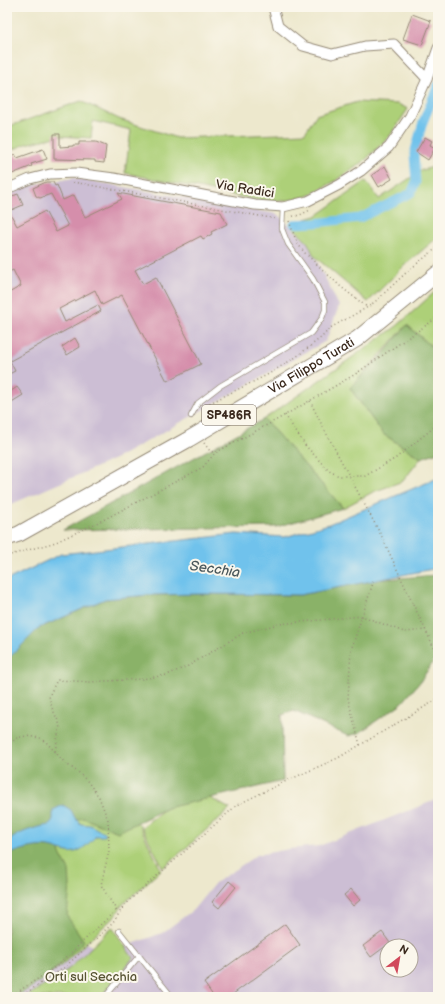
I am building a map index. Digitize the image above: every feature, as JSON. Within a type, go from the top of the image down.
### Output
[{"type":"main road","name":"Via Filippo Turati","points":[[7,538],[19,534],[190,439],[357,339],[438,273]]},
{"type":"street","points":[[273,7],[278,26],[303,46],[332,54],[364,46],[394,44],[427,79]]},
{"type":"street","name":"Via Radici","points":[[7,189],[30,179],[50,174],[76,173],[114,178],[255,205],[283,207],[308,201],[339,185],[361,171],[389,147],[410,116],[427,79],[438,48]]},
{"type":"lane","points":[[191,416],[198,404],[220,386],[311,333],[322,318],[325,310],[325,302],[313,279],[288,244],[282,229],[283,207]]},
{"type":"lane","points":[[119,931],[172,997]]},
{"type":"lane","points":[[105,997],[139,956]]},
{"type":"path","points":[[71,182],[282,219]]},
{"type":"path","points":[[288,218],[297,243],[305,253],[342,287],[368,307]]},
{"type":"path","points":[[191,416],[202,407],[279,368],[315,343],[330,328],[368,307],[409,270],[438,247]]},
{"type":"path","points":[[7,556],[56,542],[105,519],[203,467],[215,453],[286,415],[354,375],[438,317]]},
{"type":"path","points":[[310,401],[374,523],[438,656]]},
{"type":"path","points":[[286,415],[304,445],[329,471],[339,476],[365,476],[396,458],[438,424]]},
{"type":"path","points":[[201,440],[210,451],[215,453]]},
{"type":"path","points":[[360,745],[348,699],[351,650],[374,580]]},
{"type":"path","points":[[55,752],[60,724],[48,696],[57,680],[90,682],[142,679],[167,675],[188,666],[243,633],[279,624],[362,616],[404,632],[426,630]]},
{"type":"path","points":[[20,997],[65,967],[113,923],[125,904],[237,805],[338,758],[438,699]]},
{"type":"path","points":[[7,746],[17,738],[26,736],[40,738],[65,763],[78,772],[88,782],[99,797],[108,820],[109,851],[101,885],[118,914]]},
{"type":"path","points":[[10,997],[57,966],[116,910]]},
{"type":"shaded area","points":[[74,178],[277,214],[308,243],[339,306],[326,341],[115,459],[7,506],[7,195],[29,185]]},
{"type":"shaded area","points":[[438,799],[438,997],[14,997],[46,978],[84,941],[102,953],[127,946],[162,933],[193,910],[215,883],[257,855],[289,849],[319,846]]},
{"type":"green space","points":[[81,101],[119,119],[177,138],[305,133],[316,115],[357,102],[398,104],[408,109],[389,137],[363,162],[337,180],[308,196],[284,201],[256,200],[125,173],[131,130],[93,121],[91,138],[60,136],[26,144],[7,152],[7,127]]},
{"type":"green space","points":[[438,166],[438,237],[405,265],[368,302],[314,256],[308,243],[290,224],[316,216],[366,181],[379,199],[422,170]]},
{"type":"green space","points":[[438,289],[438,346],[435,349],[407,325],[350,388],[383,434],[421,458],[403,481],[373,492],[343,508],[264,419],[397,326]]},
{"type":"green space","points":[[407,325],[434,349],[438,346],[438,452],[421,458],[383,434],[350,388],[382,355]]},
{"type":"green space","points":[[264,419],[343,508],[276,527],[63,530]]},
{"type":"green space","points":[[438,575],[438,654],[420,682],[402,703],[359,733],[348,736],[294,711],[282,715],[283,781],[167,808],[118,832],[83,818],[60,824],[54,836],[60,854],[69,870],[70,886],[67,916],[84,941],[59,966],[37,984],[16,995],[7,997],[7,660],[39,628],[105,599],[149,595],[300,595],[374,580]]},
{"type":"green space","points":[[40,713],[140,826],[161,870],[122,905],[116,915],[60,967],[14,997],[7,997]]},
{"type":"green space","points":[[205,795],[230,809],[163,868],[142,827],[177,799]]},
{"type":"green space","name":"Orti sul Secchia","points":[[112,927],[133,958],[100,997],[26,997],[70,968]]},
{"type":"water","name":"Secchia","points":[[438,478],[438,568],[300,595],[149,595],[105,599],[39,628],[7,660],[7,580],[61,554],[236,534],[285,537],[329,524]]},
{"type":"water","points":[[63,805],[71,810],[75,818],[81,824],[90,825],[106,834],[105,836],[96,836],[83,848],[76,852],[67,852],[52,847],[33,847],[7,855],[7,842],[27,830],[50,825],[53,819],[53,810]]},
{"type":"building","points":[[412,14],[431,21],[422,45],[403,39]]},
{"type":"building","points":[[54,134],[60,134],[60,147],[79,145],[79,142],[96,142],[106,146],[104,163],[95,162],[95,160],[54,159]]},
{"type":"building","points":[[425,137],[432,141],[430,145],[435,148],[428,160],[416,152]]},
{"type":"building","points":[[43,149],[47,159],[31,164],[32,166],[7,176],[7,158],[15,154],[17,158]]},
{"type":"building","points":[[385,166],[392,179],[379,187],[372,175]]},
{"type":"building","points":[[46,182],[53,182],[55,186],[57,185],[63,200],[74,195],[85,217],[122,199],[118,193],[221,212],[227,224],[211,232],[212,234],[203,239],[201,236],[135,270],[143,284],[156,277],[201,364],[167,381],[122,295],[102,305],[95,290],[59,309],[65,322],[98,305],[101,311],[10,361],[15,371],[7,375],[7,294],[21,286],[13,270],[7,273],[7,198],[18,194],[23,205],[9,211],[17,226],[45,211],[56,232],[68,226],[51,194],[40,198],[36,196],[33,188]]},
{"type":"building","points":[[75,338],[80,347],[67,355],[62,347]]},
{"type":"building","points":[[17,387],[23,395],[10,403],[7,398],[7,394]]},
{"type":"building","points":[[229,881],[236,887],[219,908],[212,902]]},
{"type":"building","points":[[351,889],[360,900],[353,906],[344,895]]},
{"type":"building","points":[[285,924],[300,945],[229,997],[214,997],[204,983]]},
{"type":"building","points":[[382,932],[386,938],[379,938],[379,951],[371,957],[363,946]]},
{"type":"waterway","points":[[294,224],[360,218],[411,193],[416,182],[414,154],[423,122],[438,85]]}]
